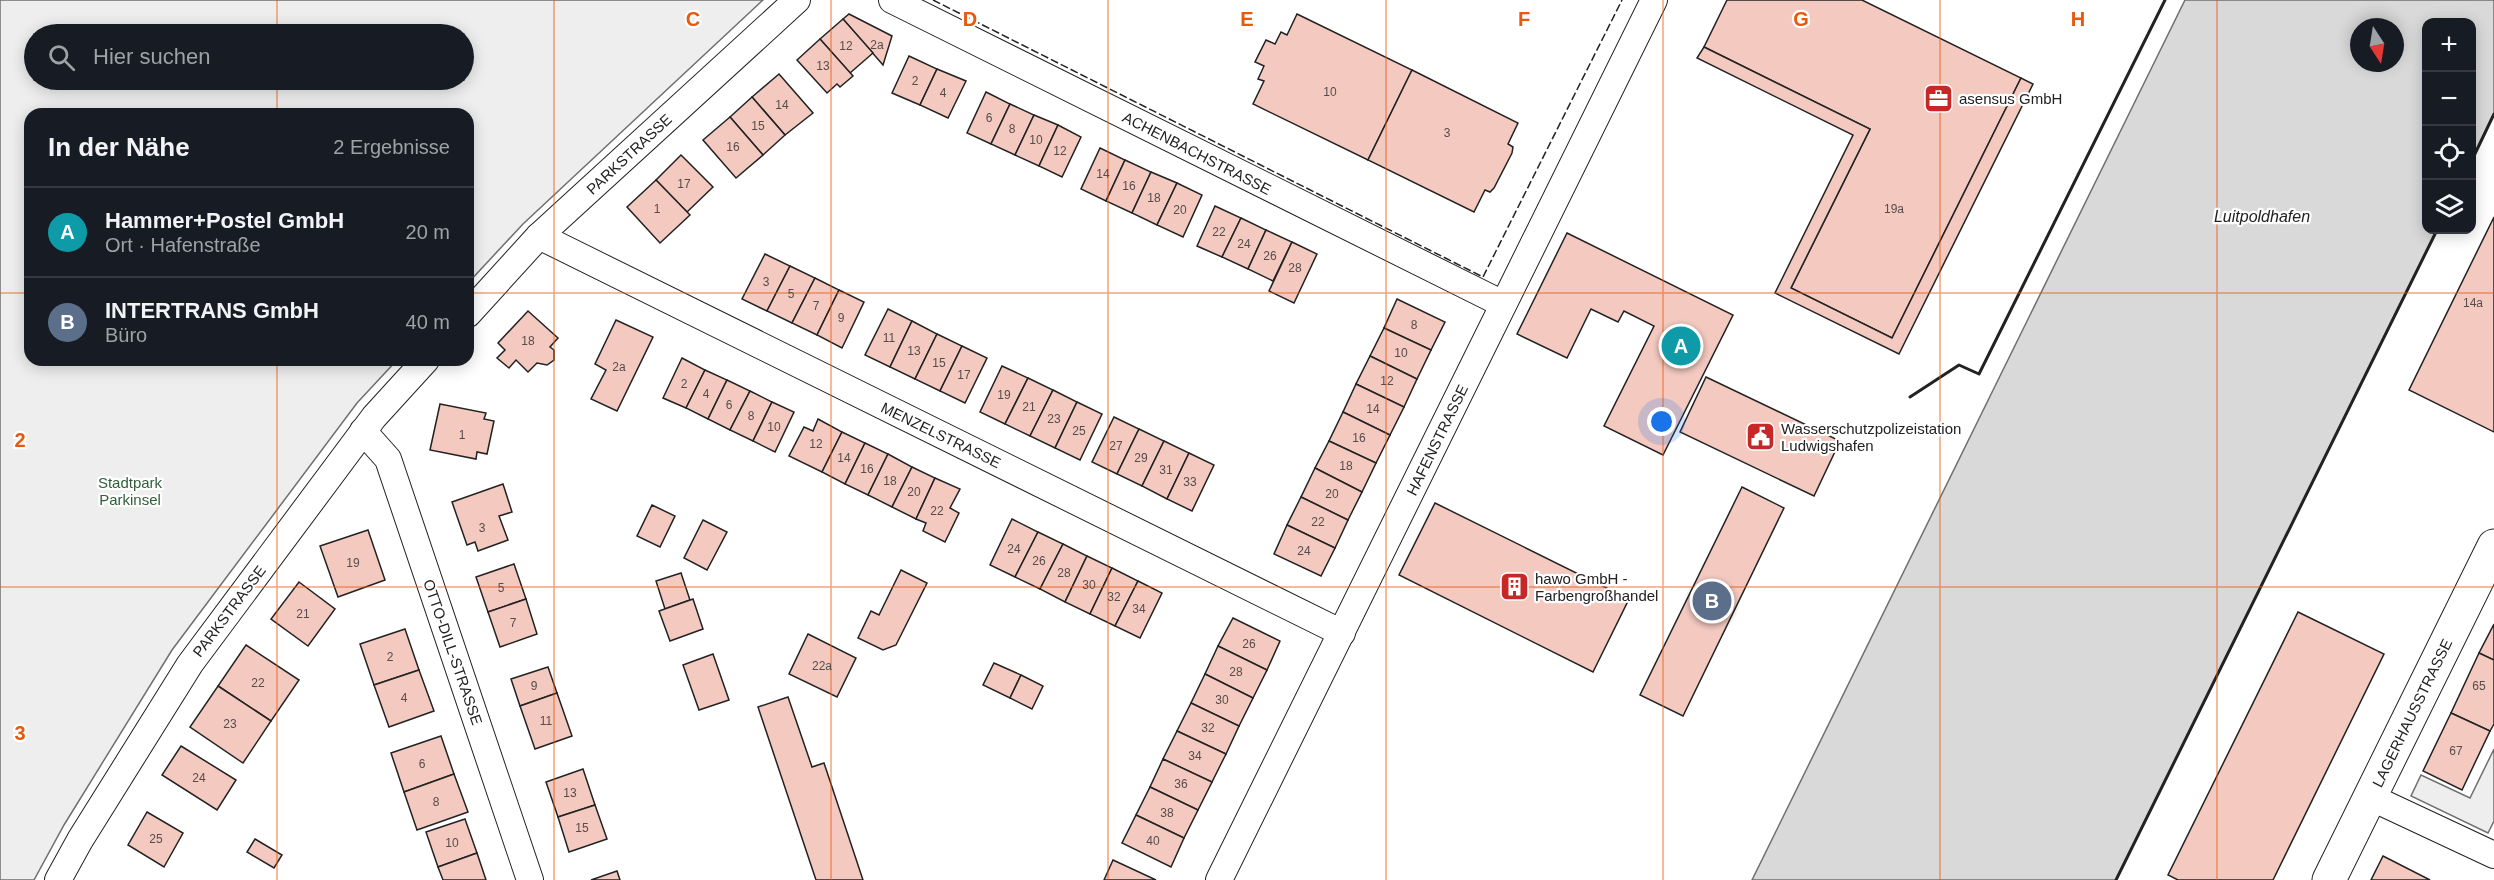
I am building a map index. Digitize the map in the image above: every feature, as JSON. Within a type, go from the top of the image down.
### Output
[{"type":"street","name":"PARKSTRASSE","points":[[474,308],[540,236],[797,0]]},
{"type":"street","name":"ACHENBACHSTRASSE","points":[[892,0],[1503,304]]},
{"type":"street","name":"HAFENSTRASSE","points":[[1219,880],[1654,0]]},
{"type":"street","name":"MENZELSTRASSE","points":[[540,236],[1341,633]]},
{"type":"street","name":"PARKSTRASSE","points":[[58,880],[80,840],[190,664],[363,431],[421,366]]},
{"type":"street","name":"OTTO-DILL-STRASSE","points":[[363,431],[388,459],[530,880]]},
{"type":"street","name":"LAGERHAUSSTRASSE","points":[[2329,880],[2494,546]]},
{"type":"street","points":[[2370,797],[2494,855]]},
{"type":"green space","name":"Stadtpark Parkinsel","points":[[0,0],[763,0],[523,224],[474,277],[474,108],[24,108],[24,366],[391,366],[357,403],[172,650],[64,825],[34,880],[0,880]]},
{"type":"green space","points":[[2494,749],[2494,821],[2488,833],[2411,796],[2421,775],[2470,798]]},
{"type":"water","name":"Luitpoldhafen","points":[[2185,0],[2494,0],[2494,114],[2476,152],[2476,18],[2422,18],[2422,234],[2435,234],[2116,880],[1752,880]]},
{"type":"building","points":[[1727,0],[1862,0],[2021,78],[1892,338],[1791,288],[1870,129],[1704,47]]},
{"type":"building","points":[[849,14],[892,36],[883,65],[843,19]]},
{"type":"building","points":[[1297,14],[1412,70],[1368,160],[1253,104],[1264,81],[1258,79],[1264,66],[1255,62],[1266,40],[1275,44],[1281,32],[1287,35]]},
{"type":"building","points":[[843,19],[873,53],[850,73],[820,39]]},
{"type":"building","points":[[820,39],[853,76],[840,87],[837,84],[827,93],[797,60]]},
{"type":"building","points":[[1704,47],[1870,129],[1791,288],[1892,338],[2021,78],[2033,84],[1899,354],[1775,293],[1853,135],[1697,58]]},
{"type":"building","points":[[909,56],[937,69],[920,105],[892,93]]},
{"type":"building","points":[[937,69],[966,81],[948,118],[920,105]]},
{"type":"building","points":[[1412,70],[1518,123],[1508,144],[1513,147],[1512,153],[1494,188],[1490,192],[1485,190],[1474,212],[1368,160]]},
{"type":"building","points":[[779,74],[813,113],[785,135],[752,97]]},
{"type":"building","points":[[986,92],[1010,104],[991,144],[967,133]]},
{"type":"building","points":[[752,97],[785,135],[763,155],[730,117]]},
{"type":"building","points":[[1010,104],[1034,115],[1015,155],[991,144]]},
{"type":"building","points":[[1034,115],[1058,125],[1039,166],[1015,155]]},
{"type":"building","points":[[730,117],[763,155],[736,178],[703,140]]},
{"type":"building","points":[[1058,125],[1081,137],[1062,177],[1039,166]]},
{"type":"building","points":[[1100,148],[1125,160],[1106,201],[1081,189]]},
{"type":"building","points":[[681,155],[713,187],[687,212],[656,180]]},
{"type":"building","points":[[1125,160],[1151,172],[1132,213],[1106,201]]},
{"type":"building","points":[[1151,172],[1177,183],[1157,225],[1132,213]]},
{"type":"building","points":[[656,180],[690,215],[660,243],[627,207]]},
{"type":"building","points":[[1177,183],[1202,195],[1183,237],[1157,225]]},
{"type":"building","points":[[1215,206],[1241,218],[1222,257],[1197,246]]},
{"type":"building","points":[[2494,217],[2494,432],[2409,390]]},
{"type":"building","points":[[1241,218],[1266,230],[1248,269],[1222,257]]},
{"type":"building","points":[[1266,230],[1292,242],[1273,281],[1248,269]]},
{"type":"building","points":[[1567,233],[1733,315],[1663,455],[1604,426],[1654,326],[1624,311],[1618,322],[1591,309],[1567,358],[1517,334]]},
{"type":"building","points":[[1292,242],[1317,254],[1294,303],[1269,291]]},
{"type":"building","points":[[765,254],[790,266],[767,311],[742,299]]},
{"type":"building","points":[[790,266],[815,278],[792,323],[767,311]]},
{"type":"building","points":[[815,278],[839,290],[817,335],[792,323]]},
{"type":"building","points":[[839,290],[864,302],[842,348],[817,335]]},
{"type":"building","points":[[1397,299],[1445,322],[1431,350],[1384,328]]},
{"type":"building","points":[[888,309],[912,321],[890,367],[865,355]]},
{"type":"building","points":[[528,311],[558,338],[550,347],[554,350],[554,360],[547,365],[537,363],[528,372],[516,360],[509,368],[497,358],[505,350],[498,343]]},
{"type":"building","points":[[616,320],[653,337],[617,411],[591,399],[606,370],[595,364]]},
{"type":"building","points":[[912,321],[937,334],[915,379],[890,367]]},
{"type":"building","points":[[1384,328],[1431,350],[1417,379],[1370,356]]},
{"type":"building","points":[[937,334],[962,346],[940,391],[915,379]]},
{"type":"building","points":[[962,346],[987,358],[965,403],[940,391]]},
{"type":"building","points":[[1370,356],[1417,379],[1404,407],[1356,384]]},
{"type":"building","points":[[682,358],[705,370],[686,408],[663,398]]},
{"type":"building","points":[[1002,366],[1028,378],[1005,424],[980,412]]},
{"type":"building","points":[[705,370],[727,380],[708,419],[686,408]]},
{"type":"building","name":"Wasserschutzpolizeistation Ludwigshafen","points":[[1706,377],[1840,441],[1814,496],[1680,432]]},
{"type":"building","points":[[1028,378],[1053,390],[1030,436],[1005,424]]},
{"type":"building","points":[[727,380],[750,391],[730,430],[708,419]]},
{"type":"building","points":[[1356,384],[1404,407],[1390,435],[1343,412]]},
{"type":"building","points":[[1053,390],[1077,402],[1055,448],[1030,436]]},
{"type":"building","points":[[750,391],[772,402],[753,441],[730,430]]},
{"type":"building","points":[[772,402],[794,412],[775,452],[753,441]]},
{"type":"building","points":[[1077,402],[1102,414],[1080,460],[1055,448]]},
{"type":"building","points":[[440,404],[486,413],[484,419],[494,421],[487,454],[477,452],[476,459],[430,450]]},
{"type":"building","points":[[1343,412],[1390,435],[1376,463],[1329,441]]},
{"type":"building","points":[[1114,417],[1139,429],[1117,474],[1092,462]]},
{"type":"building","points":[[818,419],[842,432],[822,472],[789,456],[804,427],[813,431]]},
{"type":"building","points":[[1139,429],[1164,441],[1142,486],[1117,474]]},
{"type":"building","points":[[842,432],[865,443],[845,484],[822,472]]},
{"type":"building","points":[[1164,441],[1189,453],[1167,499],[1142,486]]},
{"type":"building","points":[[1329,441],[1376,463],[1362,492],[1315,468]]},
{"type":"building","points":[[865,443],[888,454],[868,495],[845,484]]},
{"type":"building","points":[[1189,453],[1214,465],[1192,511],[1167,499]]},
{"type":"building","points":[[888,454],[912,467],[892,507],[868,495]]},
{"type":"building","points":[[912,467],[935,478],[916,519],[892,507]]},
{"type":"building","points":[[1315,468],[1362,492],[1348,520],[1301,497]]},
{"type":"building","points":[[935,478],[960,489],[950,508],[959,513],[945,542],[923,531],[926,523],[916,519]]},
{"type":"building","points":[[503,484],[512,512],[499,516],[508,540],[478,551],[475,542],[467,545],[452,502]]},
{"type":"building","points":[[1742,487],[1784,508],[1683,716],[1640,695]]},
{"type":"building","points":[[1301,497],[1348,520],[1335,548],[1287,525]]},
{"type":"building","name":"hawo GmbH - Farbengroßhandel","points":[[1435,503],[1629,599],[1593,672],[1399,575]]},
{"type":"building","points":[[652,505],[675,516],[660,547],[637,536]]},
{"type":"building","points":[[1012,519],[1038,532],[1015,577],[990,565]]},
{"type":"building","points":[[703,520],[727,532],[707,570],[684,558]]},
{"type":"building","points":[[1287,525],[1335,548],[1321,576],[1274,554]]},
{"type":"building","points":[[368,530],[385,580],[338,597],[320,546]]},
{"type":"building","points":[[1038,532],[1063,544],[1040,589],[1015,577]]},
{"type":"building","points":[[1063,544],[1087,556],[1065,602],[1040,589]]},
{"type":"building","points":[[1087,556],[1112,568],[1090,614],[1065,602]]},
{"type":"building","points":[[514,564],[526,599],[488,612],[476,577]]},
{"type":"building","points":[[1112,568],[1138,581],[1115,626],[1090,614]]},
{"type":"building","points":[[901,570],[927,583],[896,645],[883,650],[858,638],[871,611],[879,615]]},
{"type":"building","points":[[681,573],[690,600],[665,609],[656,581]]},
{"type":"building","points":[[1138,581],[1162,593],[1140,638],[1115,626]]},
{"type":"building","points":[[299,582],[335,609],[308,646],[271,619]]},
{"type":"building","points":[[526,599],[537,634],[500,647],[488,612]]},
{"type":"building","points":[[693,599],[703,629],[670,641],[659,611]]},
{"type":"building","points":[[2298,612],[2384,654],[2273,880],[2178,880],[2168,875]]},
{"type":"building","points":[[1233,618],[1280,641],[1267,670],[1218,646]]},
{"type":"building","points":[[2494,624],[2494,660],[2479,653]]},
{"type":"building","points":[[405,629],[419,670],[374,685],[360,644]]},
{"type":"building","points":[[808,634],[856,658],[837,697],[789,674]]},
{"type":"building","points":[[246,645],[299,680],[271,721],[218,686]]},
{"type":"building","points":[[1218,646],[1267,670],[1253,698],[1205,674]]},
{"type":"building","points":[[2479,653],[2494,660],[2494,724],[2490,731],[2451,713]]},
{"type":"building","points":[[713,654],[729,700],[699,710],[683,665]]},
{"type":"building","points":[[994,663],[1021,675],[1010,698],[983,685]]},
{"type":"building","points":[[548,667],[557,693],[520,706],[511,679]]},
{"type":"building","points":[[419,670],[434,711],[389,727],[374,685]]},
{"type":"building","points":[[1205,674],[1253,698],[1239,726],[1191,703]]},
{"type":"building","points":[[1021,675],[1043,686],[1032,709],[1010,698]]},
{"type":"building","points":[[218,686],[271,721],[243,763],[190,727]]},
{"type":"building","points":[[557,693],[572,736],[535,749],[520,706]]},
{"type":"building","points":[[788,697],[812,767],[824,763],[863,880],[816,880],[758,707]]},
{"type":"building","points":[[1191,703],[1239,726],[1226,754],[1177,731]]},
{"type":"building","points":[[2451,713],[2490,731],[2462,790],[2423,771]]},
{"type":"building","points":[[1177,731],[1226,754],[1212,782],[1163,759]]},
{"type":"building","points":[[441,736],[454,774],[404,792],[391,753]]},
{"type":"building","points":[[181,746],[236,780],[217,810],[162,775]]},
{"type":"building","points":[[1163,759],[1212,782],[1198,810],[1150,787]]},
{"type":"building","points":[[583,769],[595,805],[558,817],[546,782]]},
{"type":"building","points":[[454,774],[468,812],[417,830],[404,792]]},
{"type":"building","points":[[1150,787],[1198,810],[1184,838],[1136,815]]},
{"type":"building","points":[[595,805],[607,839],[569,852],[558,817]]},
{"type":"building","points":[[147,812],[183,833],[164,867],[128,845]]},
{"type":"building","points":[[1136,815],[1184,838],[1171,867],[1122,843]]},
{"type":"building","points":[[465,819],[477,853],[438,867],[426,832]]},
{"type":"building","points":[[255,839],[282,855],[274,868],[247,852]]},
{"type":"building","points":[[477,853],[486,880],[443,880],[438,867]]},
{"type":"building","points":[[2383,856],[2430,880],[2371,880]]},
{"type":"building","points":[[1113,860],[1156,880],[1104,880]]},
{"type":"building","points":[[617,871],[620,880],[591,880]]},
{"type":"fence","points":[[933,0],[1483,277],[1622,0]]},
{"type":"wall","points":[[1910,397],[1959,365],[1979,374],[2165,0]]},
{"type":"wall","points":[[2476,152],[2494,114]]},
{"type":"wall","points":[[2116,880],[2435,234]]},
{"type":"place","name":"asensus GmbH","points":[[1938,98]]},
{"type":"place","name":"Hammer+Postel GmbH","points":[[1681,346]]},
{"type":"place","name":"Wasserschutzpolizeistation Ludwigshafen","points":[[1760,437]]},
{"type":"place","name":"hawo GmbH - Farbengroßhandel","points":[[1514,587]]},
{"type":"place","name":"INTERTRANS GmbH","points":[[1712,601]]}]
